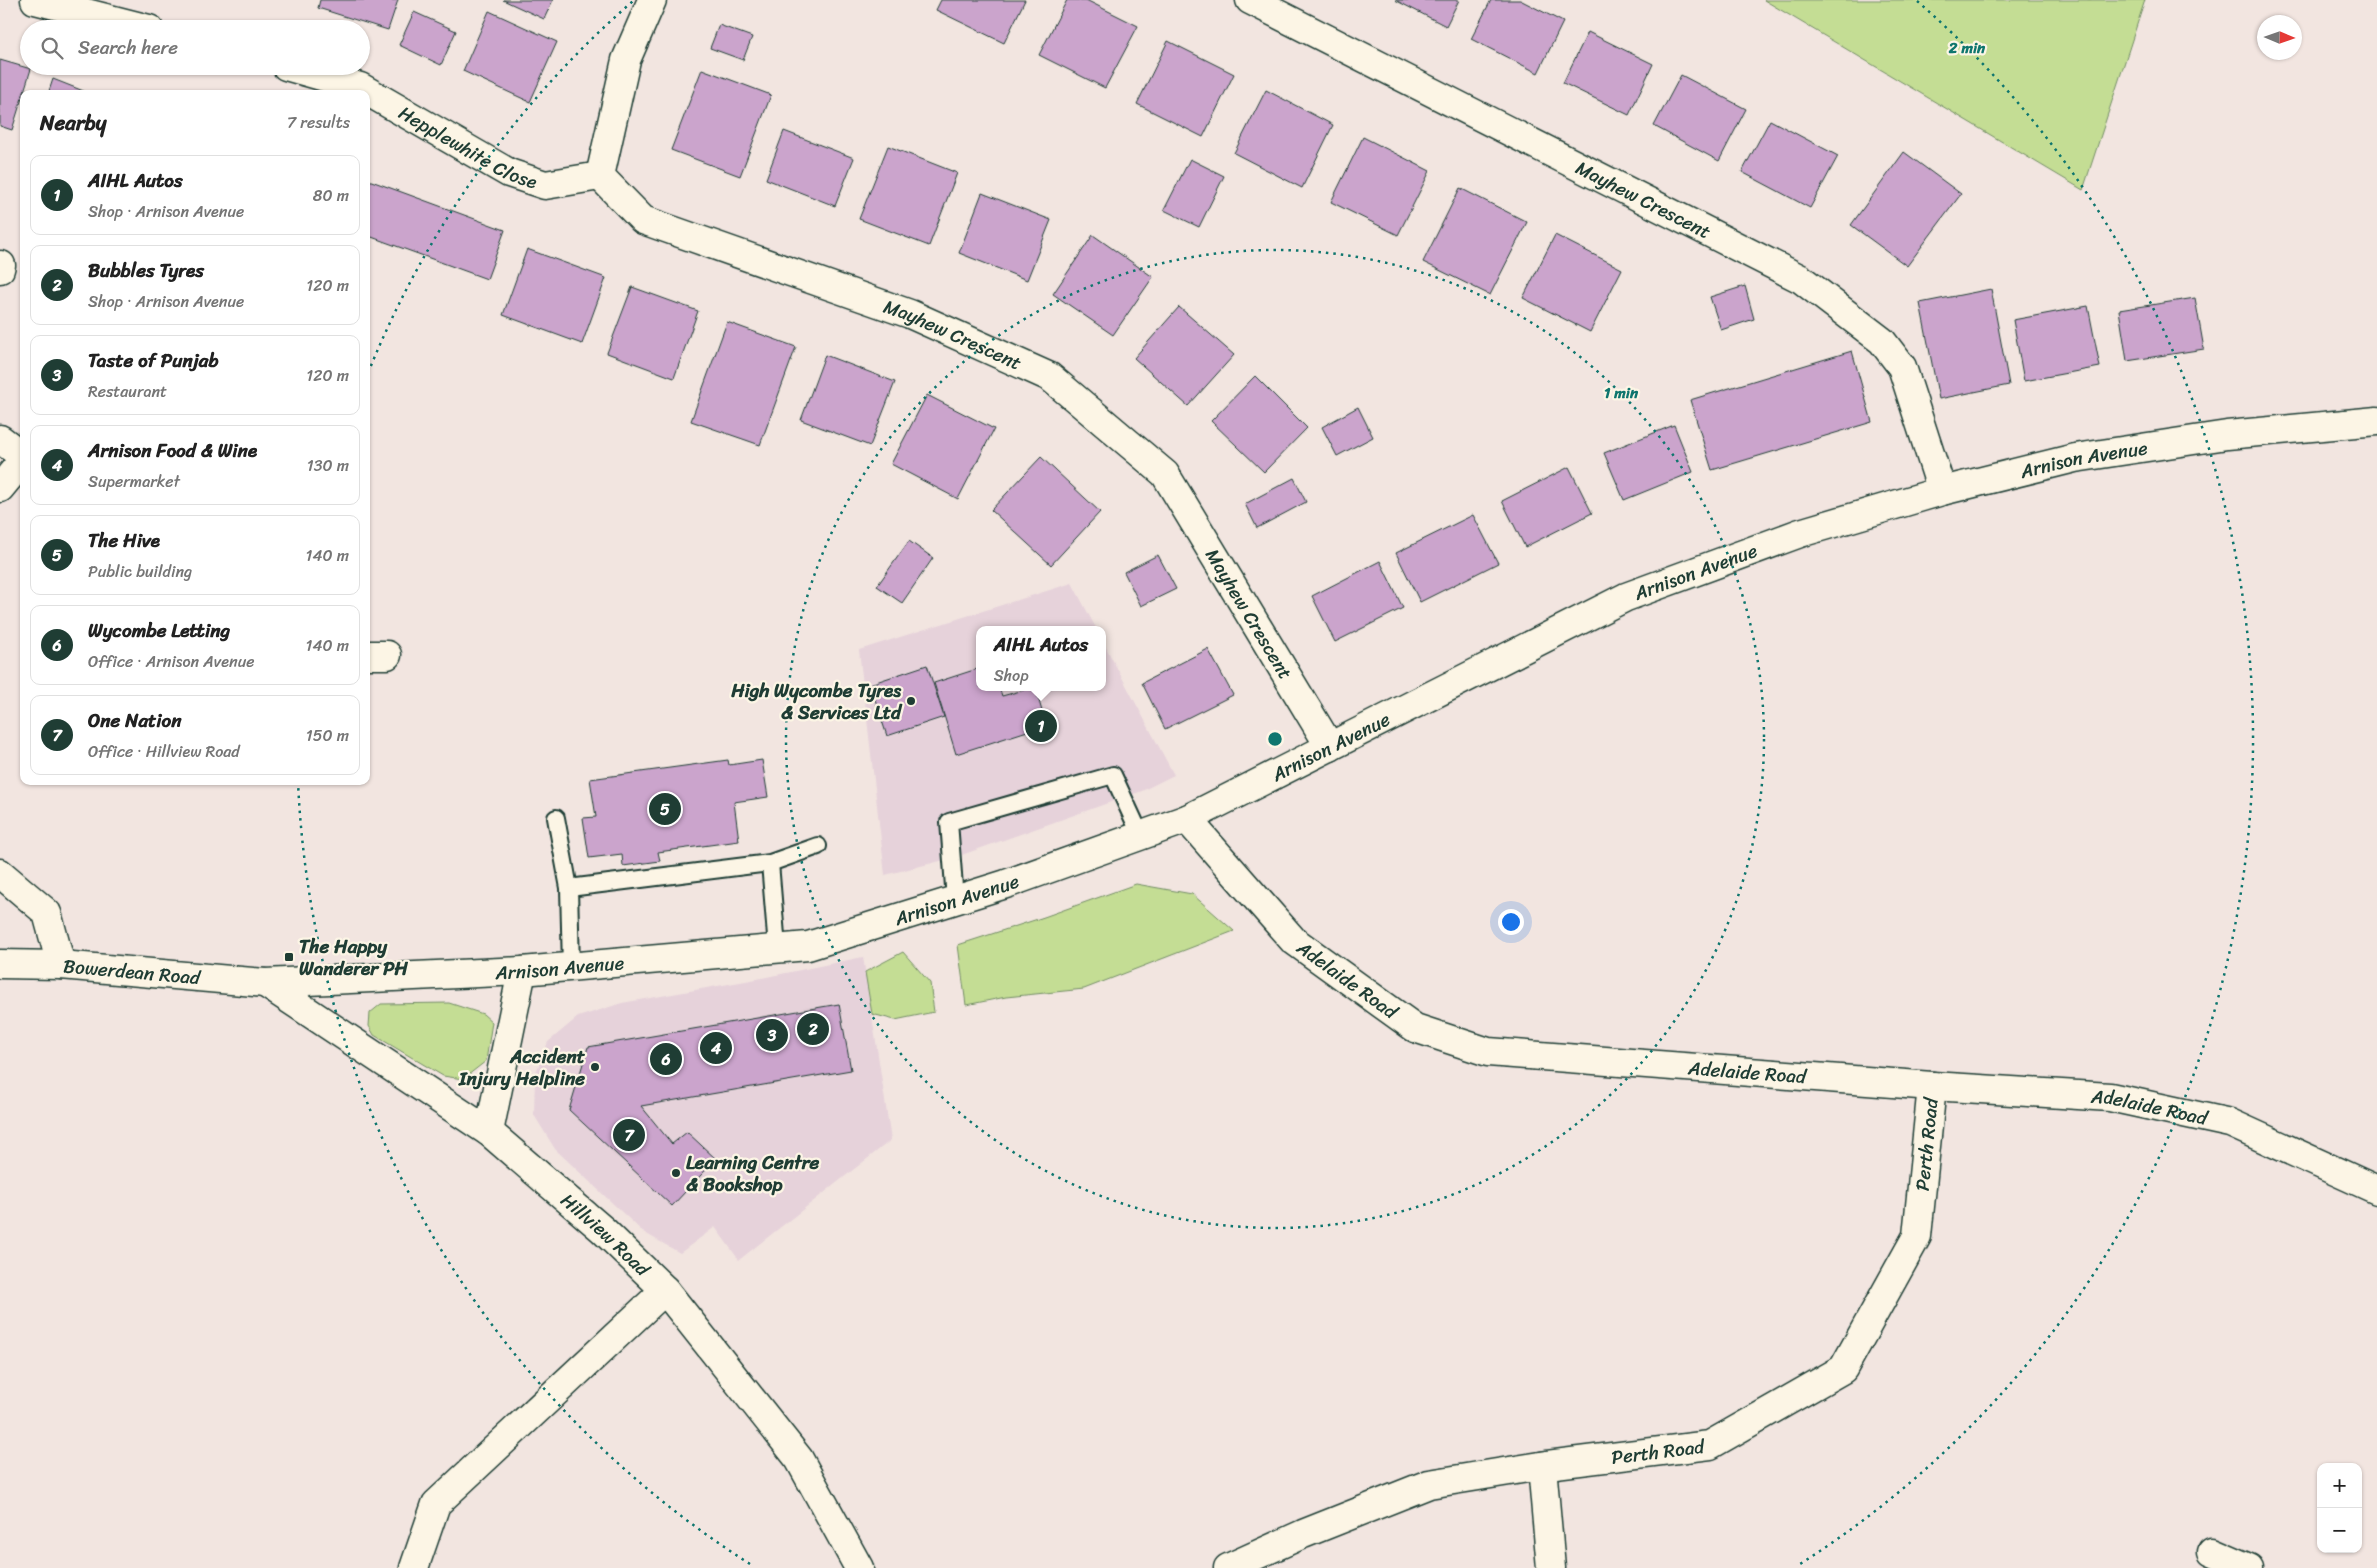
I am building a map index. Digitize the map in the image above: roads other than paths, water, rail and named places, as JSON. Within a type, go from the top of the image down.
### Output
[{"type":"street","points":[[35,0],[114,20]]},
{"type":"street","points":[[600,176],[626,60],[652,0]]},
{"type":"street","name":"Mayhew Crescent","points":[[1250,0],[1801,280],[1882,341],[1902,367],[1942,491]]},
{"type":"street","name":"Hepplewhite Close","points":[[318,75],[365,90]]},
{"type":"street","name":"Hepplewhite Close","points":[[370,93],[509,172],[545,185],[600,176]]},
{"type":"street","name":"Mayhew Crescent","points":[[600,176],[643,220],[910,314],[1050,377],[1165,474],[1330,747]]},
{"type":"street","name":"Arnison Avenue","points":[[265,984],[522,971],[808,946],[955,900],[1187,819],[1626,597],[1800,533],[1942,491],[2075,458],[2227,435],[2377,422]]},
{"type":"street","points":[[0,438],[20,455]]},
{"type":"street","points":[[0,488],[20,463]]},
{"type":"street","name":"Adelaide Road","points":[[1187,819],[1293,940],[1415,1028],[1488,1052],[1932,1086],[2110,1097],[2230,1123],[2377,1190]]},
{"type":"street","points":[[0,873],[47,913],[61,965]]},
{"type":"street","name":"Bowerdean Road","points":[[0,964],[61,965],[265,984]]},
{"type":"street","points":[[489,1132],[522,971]]},
{"type":"street","name":"Hillview Road","points":[[265,984],[489,1132],[603,1230],[665,1290],[799,1459],[859,1568]]},
{"type":"street","name":"Perth Road","points":[[1228,1568],[1302,1534],[1429,1484],[1542,1466],[1710,1445],[1843,1369],[1917,1236],[1932,1086]]},
{"type":"street","points":[[414,1568],[436,1504],[665,1290]]},
{"type":"street","points":[[1542,1466],[1551,1568]]},
{"type":"street","points":[[2212,1552],[2249,1568]]},
{"type":"lane","points":[[955,900],[949,822],[1113,775],[1140,836]]},
{"type":"lane","points":[[556,818],[569,888],[571,967]]},
{"type":"lane","points":[[569,888],[770,863],[818,846]]},
{"type":"lane","points":[[770,863],[778,948]]},
{"type":"place","name":"High Wycombe Tyres & Services Ltd","points":[[911,701]]},
{"type":"place","name":"AIHL Autos","points":[[1041,726]]},
{"type":"place","name":"The Hive","points":[[665,809]]},
{"type":"place","name":"The Happy Wanderer PH","points":[[289,957]]},
{"type":"place","name":"Bubbles Tyres","points":[[813,1029]]},
{"type":"place","name":"Taste of Punjab","points":[[772,1035]]},
{"type":"place","name":"Arnison Food & Wine","points":[[716,1048]]},
{"type":"place","name":"Wycombe Letting","points":[[666,1059]]},
{"type":"place","name":"Accident Injury Helpline","points":[[595,1067]]},
{"type":"place","name":"One Nation","points":[[629,1135]]},
{"type":"place","name":"Learning Centre & Bookshop","points":[[676,1173]]}]
